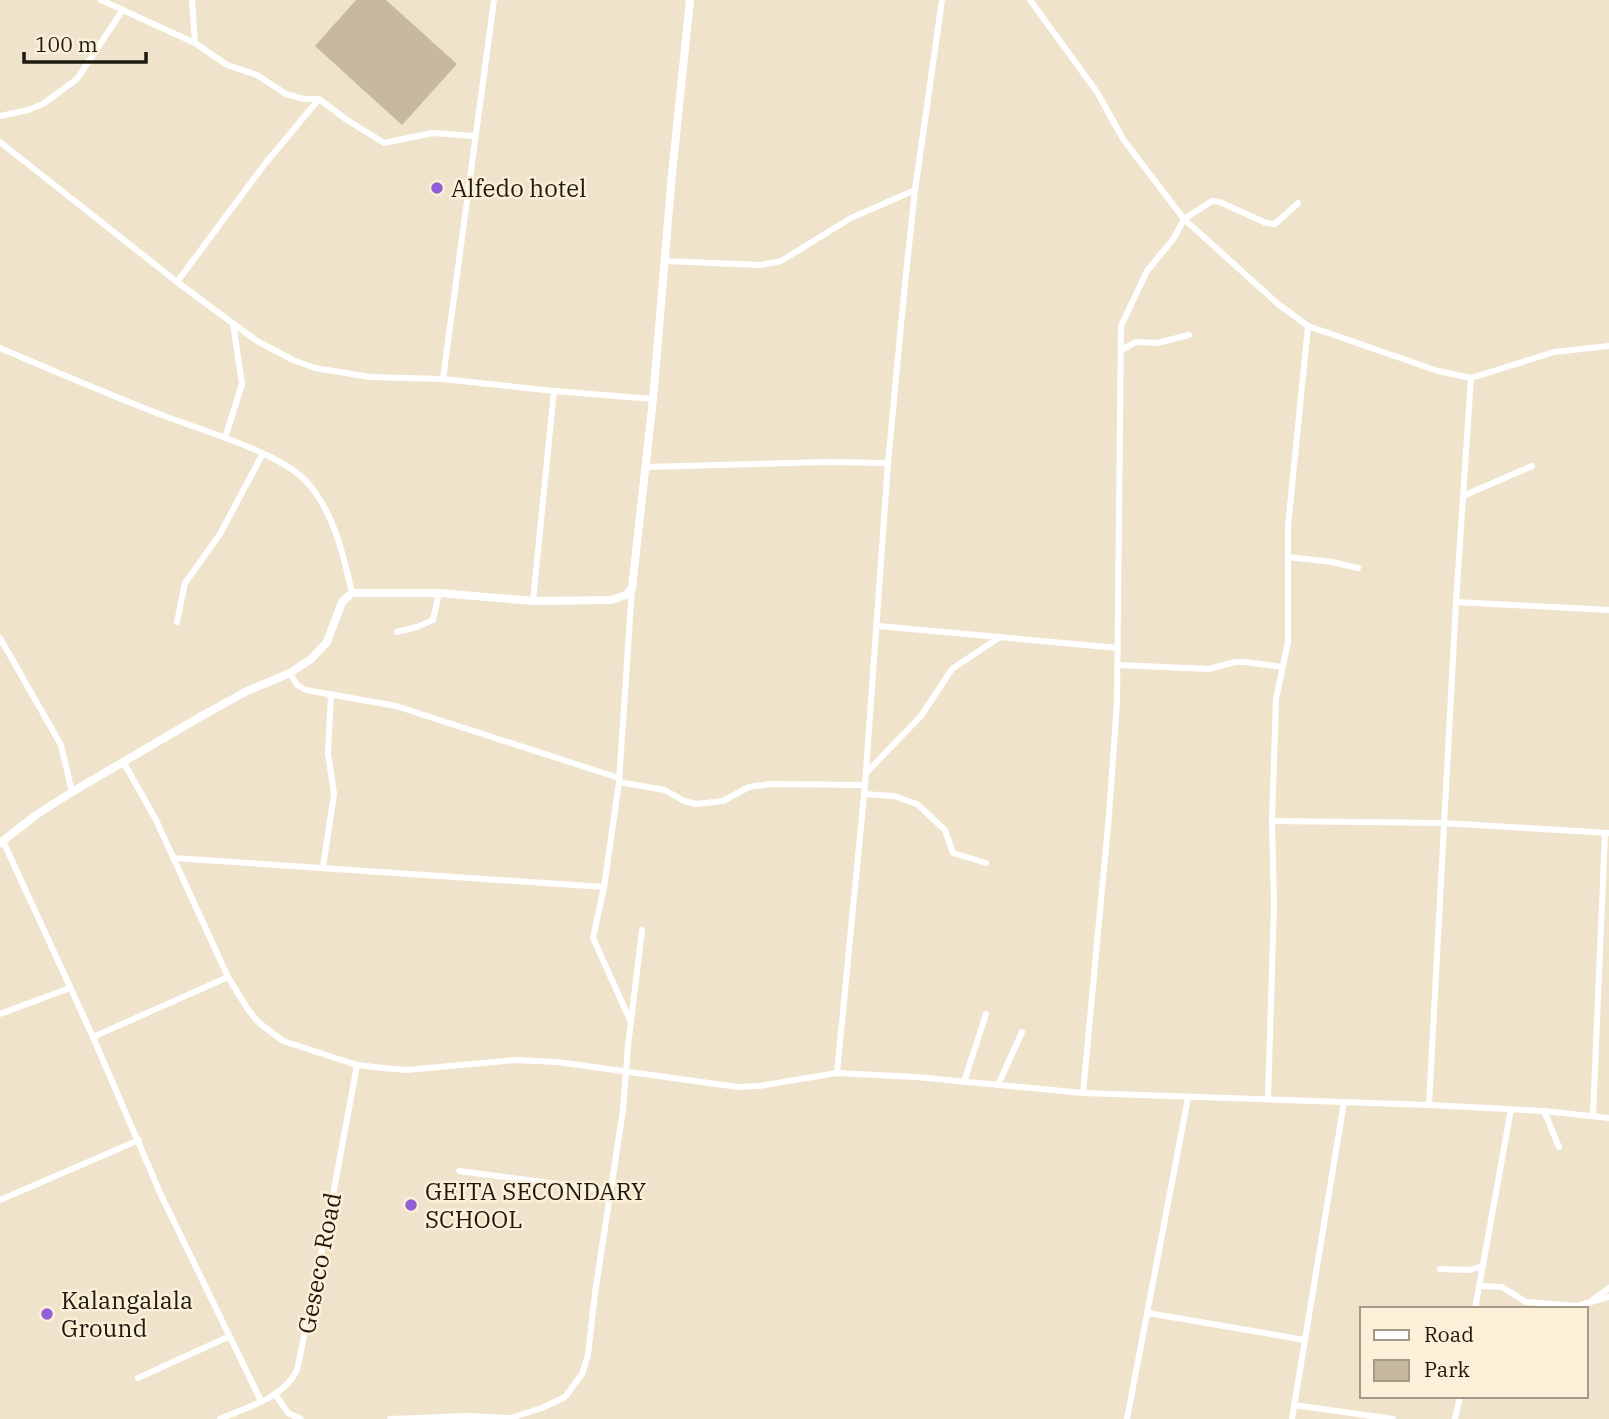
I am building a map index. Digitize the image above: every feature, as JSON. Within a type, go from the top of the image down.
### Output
[{"type":"street","points":[[101,0],[195,43],[227,65],[257,75],[286,94],[304,99],[318,99],[384,143],[432,132],[475,136]]},
{"type":"street","points":[[192,0],[195,43]]},
{"type":"street","points":[[443,379],[494,0]]},
{"type":"street","points":[[631,1021],[593,938],[604,887],[619,780],[632,588],[653,399],[690,0]]},
{"type":"street","points":[[837,1073],[865,785],[888,463],[915,190],[942,0]]},
{"type":"street","points":[[1030,0],[1097,92],[1123,139],[1184,219],[1278,304],[1308,326],[1438,371],[1471,377],[1554,352],[1609,346]]},
{"type":"street","points":[[0,116],[43,104],[77,79],[122,11]]},
{"type":"street","points":[[177,282],[264,165],[318,99]]},
{"type":"street","points":[[0,142],[177,282],[257,341],[293,360],[315,368],[370,377],[443,379],[653,399]]},
{"type":"street","points":[[664,261],[761,265],[781,261],[851,218],[915,190]]},
{"type":"street","points":[[1083,1093],[1112,782],[1118,665],[1121,326],[1143,279],[1174,238],[1184,219],[1212,201],[1220,202],[1265,223],[1275,223],[1298,203]]},
{"type":"street","points":[[225,438],[242,384],[233,323]]},
{"type":"street","points":[[1268,1099],[1276,699],[1288,642],[1290,499],[1308,326]]},
{"type":"street","points":[[1121,349],[1136,342],[1157,342],[1189,335]]},
{"type":"street","points":[[0,348],[225,438],[297,473],[318,497],[331,518],[352,593]]},
{"type":"street","points":[[1429,1105],[1443,823],[1471,377]]},
{"type":"street","points":[[533,601],[554,391]]},
{"type":"street","points":[[177,622],[185,583],[220,534],[262,454]]},
{"type":"street","points":[[645,467],[888,463]]},
{"type":"street","points":[[1463,496],[1532,466]]},
{"type":"street","points":[[1288,557],[1358,568]]},
{"type":"street","points":[[261,1401],[161,1195],[93,1037],[2,842],[36,815],[72,792],[200,717],[247,691],[290,673],[311,659],[327,642],[342,602],[352,593],[439,593],[533,601],[611,600],[626,595],[632,588]]},
{"type":"street","points":[[397,632],[433,620],[439,593]]},
{"type":"street","points":[[1456,602],[1609,610]]},
{"type":"street","points":[[878,626],[1118,648]]},
{"type":"street","points":[[866,772],[926,710],[951,669],[1001,636]]},
{"type":"street","points":[[0,638],[61,745],[72,792]]},
{"type":"street","points":[[1118,665],[1209,669],[1246,662],[1282,667]]},
{"type":"street","points":[[290,673],[301,688],[407,709],[619,780],[665,790],[684,801],[696,804],[723,801],[749,788],[769,784],[865,785]]},
{"type":"street","points":[[323,867],[334,794],[327,753],[331,694]]},
{"type":"street","points":[[124,763],[156,820],[228,977],[247,1008],[269,1032],[283,1041],[357,1065],[407,1070],[516,1060],[557,1062],[738,1087],[837,1073],[1083,1093],[1429,1105],[1544,1111],[1609,1118]]},
{"type":"street","points":[[864,794],[894,796],[912,801],[946,830],[953,853],[986,863]]},
{"type":"street","points":[[1272,821],[1443,823],[1607,833],[1593,1116]]},
{"type":"street","points":[[173,858],[604,887]]},
{"type":"street","points":[[390,1419],[467,1416],[510,1419],[565,1397],[582,1374],[588,1355],[611,1191],[642,930]]},
{"type":"street","points":[[93,1037],[228,977]]},
{"type":"street","points":[[0,1014],[70,988]]},
{"type":"street","points":[[964,1082],[986,1014]]},
{"type":"street","points":[[998,1085],[1022,1032]]},
{"type":"street","name":"Geseco Road","points":[[220,1419],[275,1394],[292,1380],[300,1357],[357,1065]]},
{"type":"street","points":[[1127,1419],[1188,1098]]},
{"type":"street","points":[[1292,1419],[1344,1102]]},
{"type":"street","points":[[1475,1307],[1511,1109]]},
{"type":"street","points":[[1544,1111],[1559,1147]]},
{"type":"street","points":[[0,1200],[139,1140]]},
{"type":"street","points":[[459,1171],[611,1191]]},
{"type":"street","points":[[1440,1269],[1470,1270],[1483,1266]]},
{"type":"street","points":[[1480,1286],[1502,1287],[1526,1303],[1577,1306],[1609,1297]]},
{"type":"street","points":[[1590,1302],[1609,1288]]},
{"type":"street","points":[[1148,1314],[1305,1340]]},
{"type":"street","points":[[138,1378],[228,1337]]},
{"type":"street","points":[[275,1394],[288,1416],[301,1419]]},
{"type":"street","points":[[1455,1419],[1460,1398]]},
{"type":"street","points":[[1294,1405],[1393,1419]]},
{"type":"green space","points":[[356,0],[386,0],[457,64],[402,125],[315,46]]},
{"type":"place","name":"Alfedo hotel","points":[[437,188]]},
{"type":"place","name":"GEITA SECONDARY SCHOOL","points":[[411,1205]]},
{"type":"place","name":"Kalangalala Ground","points":[[47,1314]]}]
